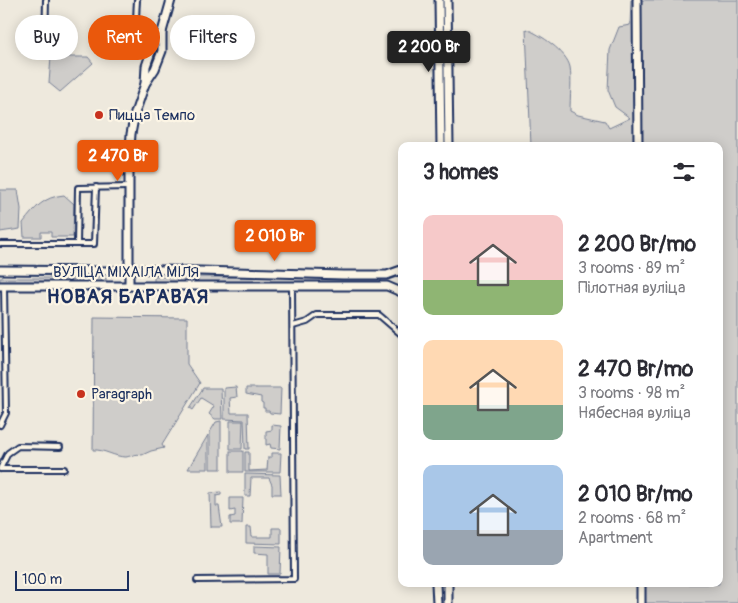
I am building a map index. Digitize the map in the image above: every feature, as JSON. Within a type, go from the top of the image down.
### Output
[{"type":"street","points":[[129,286],[131,134],[135,113],[145,84],[155,69],[162,51],[162,32],[171,0]]},
{"type":"street","points":[[440,0],[444,13],[449,142]]},
{"type":"street","points":[[440,142],[444,13],[447,0]]},
{"type":"street","points":[[637,0],[638,142]]},
{"type":"street","points":[[145,84],[148,60]]},
{"type":"street","name":"ВУЛІЦА МІХАІЛА МІЛЯ","points":[[0,270],[110,271],[129,268],[343,275],[387,275],[398,271]]},
{"type":"street","name":"ВУЛІЦА МІХАІЛА МІЛЯ","points":[[2,286],[387,286],[398,291]]},
{"type":"street","points":[[436,587],[436,603]]},
{"type":"street","points":[[448,587],[448,603]]},
{"type":"street","points":[[641,587],[641,603]]},
{"type":"lane","points":[[46,0],[46,15]]},
{"type":"lane","points":[[136,15],[137,0]]},
{"type":"lane","points":[[0,244],[94,244],[96,187]]},
{"type":"lane","points":[[77,244],[78,188],[129,187]]},
{"type":"lane","points":[[0,425],[6,413],[2,286]]},
{"type":"lane","points":[[197,580],[294,579],[292,286]]},
{"type":"lane","points":[[292,326],[307,322],[317,315],[379,315],[398,331]]},
{"type":"lane","points":[[60,448],[18,446],[8,453],[0,469],[64,469]]},
{"type":"shaded area","points":[[631,0],[738,0],[738,603],[644,603],[643,587],[723,587],[723,142],[531,142],[526,29],[552,44],[568,61],[571,77],[570,111],[578,115],[605,121],[609,128],[630,118],[615,107],[608,90],[610,50],[619,27],[630,25]]},
{"type":"shaded area","points":[[78,57],[88,57],[88,60],[93,63],[60,92],[49,83],[51,60],[78,60]]},
{"type":"shaded area","points":[[0,190],[18,190],[21,209],[20,229],[0,232]]},
{"type":"shaded area","points":[[64,195],[74,204],[73,237],[51,237],[51,232],[41,232],[41,237],[24,237],[23,223],[36,208],[50,198]]},
{"type":"shaded area","points":[[154,277],[381,277],[381,284],[154,283]]},
{"type":"shaded area","points":[[0,278],[106,278],[106,282],[0,282]]},
{"type":"shaded area","points":[[94,317],[187,318],[187,364],[200,383],[162,445],[164,448],[142,455],[136,454],[126,457],[93,450]]},
{"type":"shaded area","points":[[236,387],[237,397],[230,398],[231,413],[248,413],[249,449],[245,449],[244,420],[224,419],[224,388]]},
{"type":"shaded area","points":[[203,388],[221,388],[222,419],[215,419],[209,414],[214,406],[201,398],[193,410],[190,408]]},
{"type":"shaded area","points":[[246,388],[281,388],[280,414],[265,411],[261,397],[246,394]]},
{"type":"shaded area","points":[[221,421],[221,469],[210,469],[210,432],[216,422]]},
{"type":"shaded area","points":[[230,421],[243,421],[242,449],[230,449]]},
{"type":"shaded area","points":[[272,425],[281,426],[280,449],[271,448],[270,444],[266,445],[266,431],[272,430]]},
{"type":"shaded area","points":[[208,435],[208,469],[188,469]]},
{"type":"shaded area","points":[[230,451],[243,451],[243,472],[230,472]]},
{"type":"shaded area","points":[[245,452],[249,452],[249,471],[267,470],[268,457],[272,457],[272,453],[281,453],[280,472],[245,472]]},
{"type":"shaded area","points":[[245,474],[280,475],[281,494],[272,494],[272,485],[269,478],[251,478],[250,496],[245,496]]},
{"type":"shaded area","points":[[221,492],[221,495],[216,496],[216,506],[219,506],[222,527],[211,527],[210,493]]},
{"type":"shaded area","points":[[230,498],[243,498],[242,524],[230,524],[230,517],[235,516],[235,510],[230,511]]},
{"type":"shaded area","points":[[246,527],[251,527],[252,537],[272,537],[272,528],[281,528],[281,544],[246,543]]},
{"type":"shaded area","points":[[254,546],[281,547],[280,574],[268,574],[268,554],[254,553]]},
{"type":"place","name":"Пицца Темпо","points":[[99,115]]},
{"type":"place","name":"Paragraph","points":[[81,394]]},
{"type":"district","name":"НОВАЯ БАРАВАЯ","points":[[128,296]]}]
